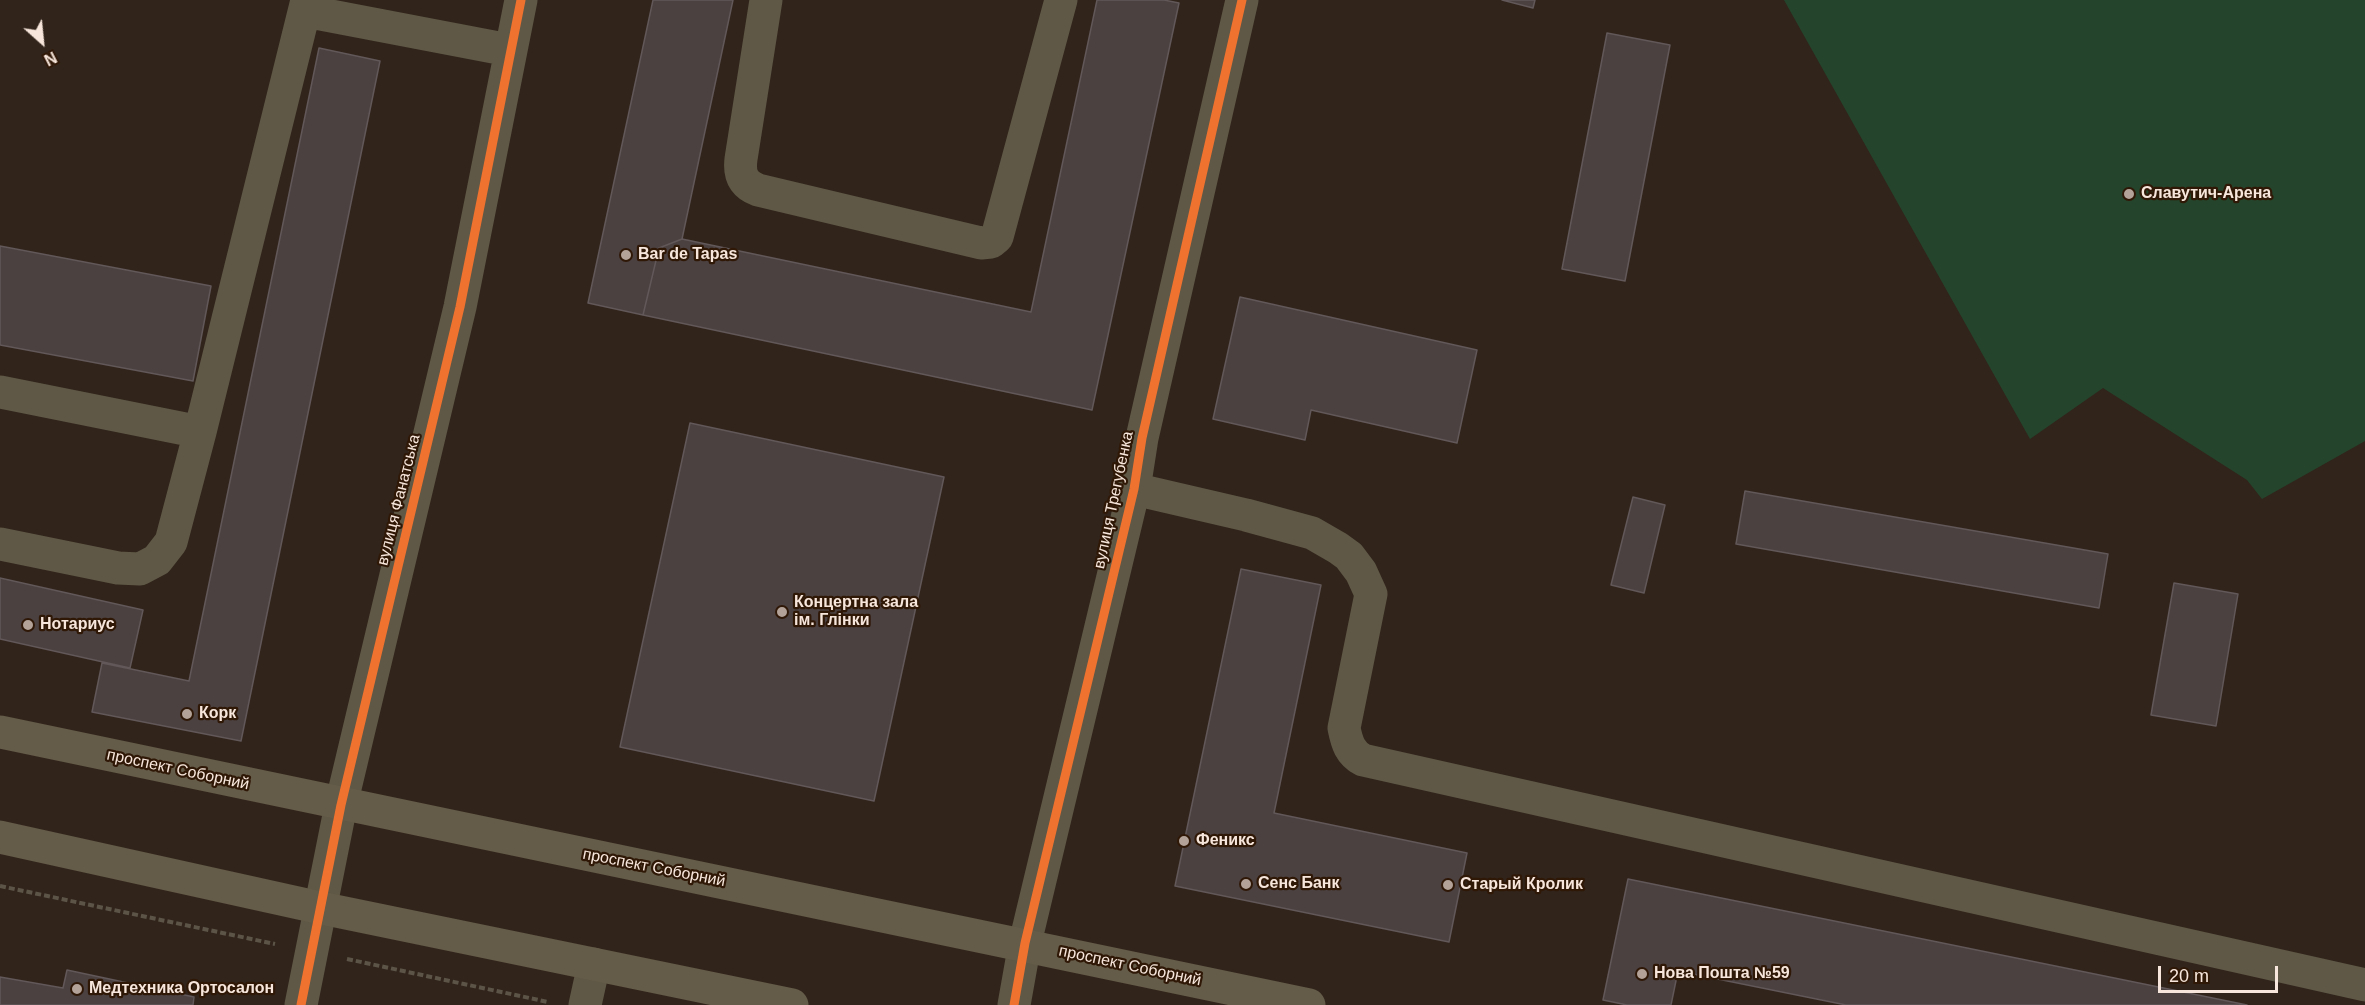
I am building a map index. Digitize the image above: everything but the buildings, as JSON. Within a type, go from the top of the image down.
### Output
[{"type":"main road","name":"проспект Соборний","points":[[0,732],[341,805],[1024,943],[1309,1005]]},
{"type":"main road","points":[[0,837],[321,908],[792,1005]]},
{"type":"street","name":"вулиця Фанатська","points":[[301,1005],[341,805],[460,307],[509,50],[521,0]]},
{"type":"street","points":[[766,0],[741,159],[740,172],[744,181],[758,190],[981,243],[991,242],[997,237],[1061,0]]},
{"type":"street","name":"вулиця Трегубенка","points":[[1014,1005],[1024,943],[1134,489],[1142,438],[1242,0]]},
{"type":"street","points":[[0,544],[118,568],[140,568],[157,560],[171,542],[306,5],[509,50]]},
{"type":"street","points":[[0,392],[200,432]]},
{"type":"street","points":[[1134,489],[1312,533],[1348,556],[1361,572],[1371,594],[1344,728],[1350,749],[1354,755],[1363,760],[2365,985]]},
{"type":"street","points":[[585,1005],[594,964]]},
{"type":"green space","name":"Славутич-Арена","points":[[1784,0],[2365,0],[2365,441],[2262,499],[2247,480],[2103,388],[2030,439]]},
{"type":"cycle path","points":[[301,1005],[341,805],[460,307],[521,0]]},
{"type":"cycle path","points":[[1014,1005],[1025,943],[1134,489],[1142,438],[1242,0]]},
{"type":"place","name":"Славутич-Арена","points":[[2129,194]]},
{"type":"place","name":"Bar de Tapas","points":[[626,255]]},
{"type":"place","name":"Концертна зала ім. Глінки","points":[[782,612]]},
{"type":"place","name":"Нотариус","points":[[28,625]]},
{"type":"place","name":"Корк","points":[[187,714]]},
{"type":"place","name":"Феникс","points":[[1184,841]]},
{"type":"place","name":"Сенс Банк","points":[[1246,884]]},
{"type":"place","name":"Старый Кролик","points":[[1448,885]]},
{"type":"place","name":"Нова Пошта №59","points":[[1642,974]]},
{"type":"place","name":"Медтехника Ортосалон","points":[[77,989]]}]
